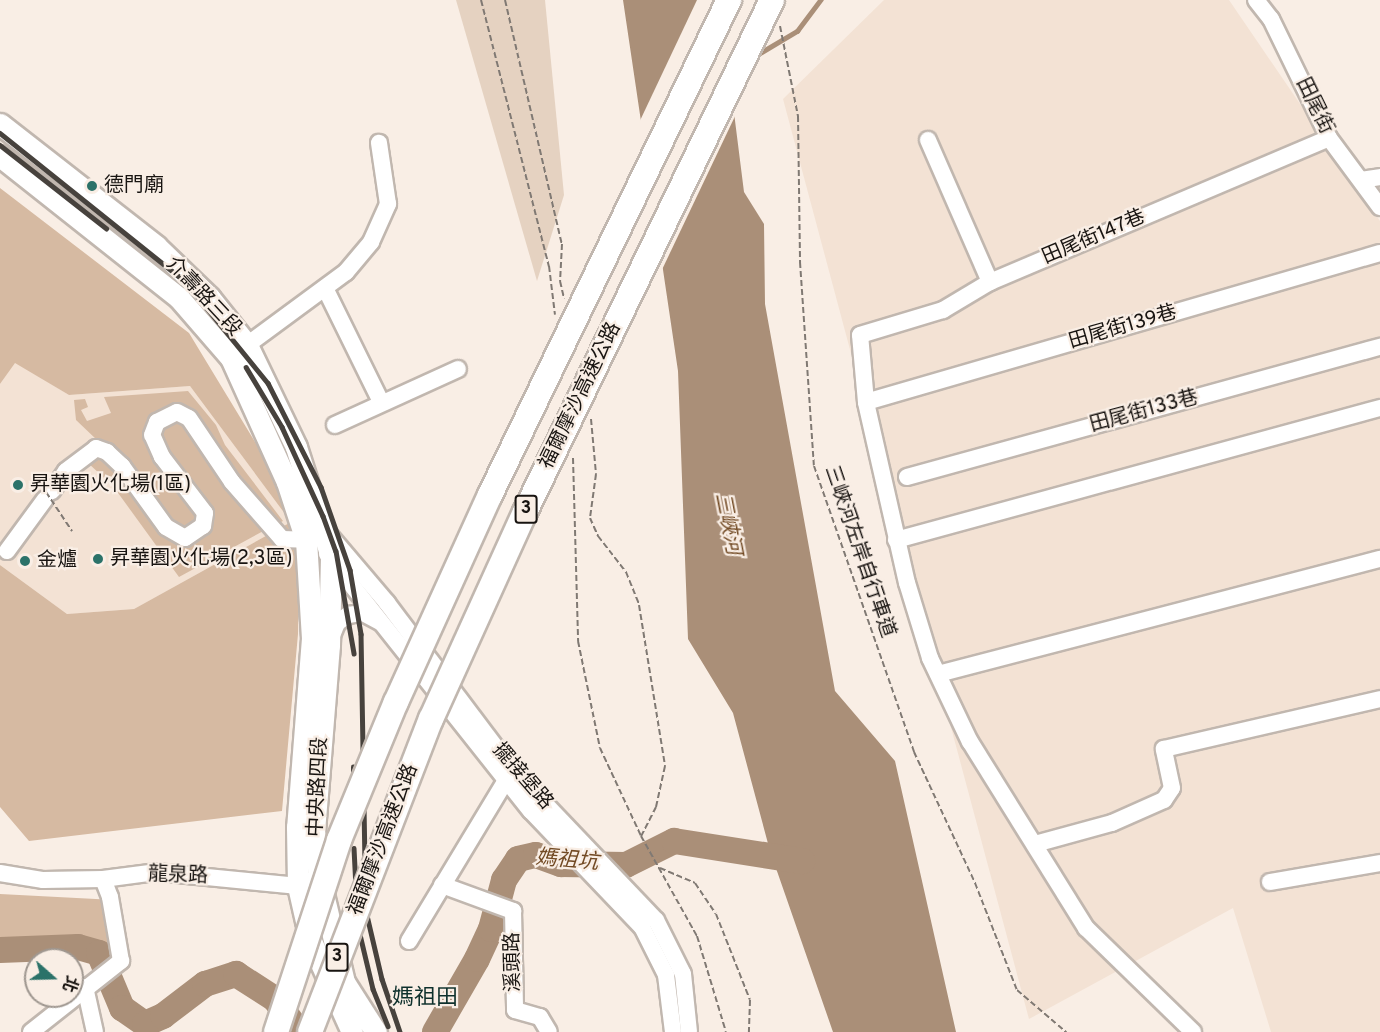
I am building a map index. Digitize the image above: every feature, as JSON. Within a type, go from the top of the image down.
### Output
[{"type":"highway","name":"福爾摩沙高速公路","points":[[276,1032],[339,840],[396,702],[490,495],[729,0]]},
{"type":"highway","name":"福爾摩沙高速公路","points":[[310,1032],[431,719],[525,512],[772,0]]},
{"type":"main road","name":"介壽路三段","points":[[0,124],[156,246],[209,297],[247,345],[296,447],[326,531]]},
{"type":"main road","name":"介壽路三段","points":[[0,156],[151,273],[178,298],[231,358],[287,482],[306,540]]},
{"type":"main road","name":"中央路四段","points":[[326,531],[331,557],[329,645],[314,830],[319,877],[344,982],[361,1010],[370,1031]]},
{"type":"main road","name":"中央路四段","points":[[306,540],[312,638],[297,827],[298,886],[310,939],[352,1032]]},
{"type":"street","name":"田尾街","points":[[1256,0],[1271,18],[1329,138],[1380,207]]},
{"type":"street","name":"田尾街147巷","points":[[867,402],[860,335],[943,310],[990,282],[1329,138]]},
{"type":"street","points":[[928,140],[990,282]]},
{"type":"street","points":[[247,345],[326,288],[345,272],[371,242],[388,204],[379,143]]},
{"type":"street","points":[[1361,180],[1380,177]]},
{"type":"street","name":"田尾街139巷","points":[[867,402],[1380,253]]},
{"type":"street","points":[[326,288],[381,402]]},
{"type":"street","name":"田尾街133巷","points":[[908,477],[1380,347]]},
{"type":"street","points":[[335,425],[381,402],[458,369]]},
{"type":"street","points":[[867,402],[896,540],[938,674],[970,742],[1086,928],[1193,1032]]},
{"type":"street","points":[[896,540],[1380,408]]},
{"type":"street","points":[[7,551],[66,471],[96,448],[107,452],[122,466],[166,527],[185,538],[203,526],[206,513],[162,457],[152,435],[157,422],[177,412],[189,418],[232,483],[282,539],[306,540],[326,531]]},
{"type":"street","name":"擺接堡路","points":[[326,531],[387,603],[510,775]]},
{"type":"street","name":"擺接堡路","points":[[306,540],[331,557],[382,624],[536,805],[671,945],[683,974],[689,1032]]},
{"type":"street","points":[[938,674],[1380,558]]},
{"type":"street","points":[[329,645],[337,623],[348,615],[363,613],[382,624]]},
{"type":"street","points":[[1035,844],[1112,823],[1164,800],[1172,788],[1164,749],[1380,699]]},
{"type":"street","points":[[409,941],[510,775]]},
{"type":"street","points":[[1270,882],[1380,863]]},
{"type":"street","name":"龍泉路","points":[[0,873],[43,880],[103,879],[156,872],[298,886],[319,877]]},
{"type":"street","points":[[31,1032],[120,961],[110,897],[103,879]]},
{"type":"street","name":"溪頭路","points":[[444,885],[513,911],[515,1010],[540,1017],[549,1032]]},
{"type":"street","name":"擺接堡路","points":[[636,908],[666,975],[673,1032]]},
{"type":"street","points":[[91,982],[95,1032]]},
{"type":"path","name":"三峽河左岸自行車道","points":[[782,33],[798,116],[800,262],[814,466],[914,752],[975,883],[1017,990],[1066,1032]]},
{"type":"path","points":[[36,477],[72,531]]},
{"type":"path","points":[[642,837],[697,936],[726,1032]]},
{"type":"path","points":[[660,867],[695,883],[716,914],[750,1000],[749,1032]]},
{"type":"shaded area","points":[[456,0],[545,0],[564,195],[537,281]]},
{"type":"shaded area","points":[[884,0],[1229,0],[1380,221],[1380,1032],[1271,1032],[1233,908],[1029,1019],[783,99]]},
{"type":"shaded area","points":[[0,188],[189,333],[280,483],[300,537],[298,634],[282,811],[29,841],[0,807],[0,565],[67,614],[134,609],[291,522],[190,386],[69,395],[15,363],[0,384]]},
{"type":"shaded area","points":[[15,362],[69,395],[190,386],[291,522],[134,609],[67,614],[0,565],[0,384]]},
{"type":"shaded area","points":[[188,391],[216,425],[225,445],[283,521],[277,524],[236,478],[194,414],[150,418],[143,436],[157,464],[197,513],[197,523],[187,529],[172,521],[129,460],[112,445],[97,440],[76,420],[74,400],[85,399],[88,407],[81,410],[87,421],[111,413],[104,397]]},
{"type":"shaded area","points":[[176,422],[185,425],[267,529],[179,577],[113,486],[88,463],[96,457],[104,459],[118,471],[162,531],[208,530],[161,439],[163,429]]},
{"type":"shaded area","points":[[0,894],[115,900],[111,946],[35,940],[0,946]]},
{"type":"water","name":"三峽河","points":[[623,0],[715,0],[730,81],[744,192],[764,224],[765,304],[835,691],[895,761],[956,1032],[833,1032],[770,851],[733,713],[688,639],[678,371]]},
{"type":"pier","points":[[697,0],[718,0],[737,112],[659,276],[637,127]]},
{"type":"waterway","points":[[755,56],[797,31],[820,0]]},
{"type":"waterway","name":"媽祖坑","points":[[435,1032],[477,959],[491,929],[504,880],[518,859],[536,855],[561,864],[626,865],[674,841],[802,861]]},
{"type":"waterway","name":"媽祖坑","points":[[0,950],[78,947],[99,953],[122,1008],[145,1024],[163,1016],[205,984],[236,974],[275,999],[299,1032]]},
{"type":"railway","points":[[0,133],[185,281],[268,383],[321,487],[350,570],[361,634],[366,911],[382,979],[400,1032]]},
{"type":"railway","points":[[0,145],[106,228]]},
{"type":"railway","points":[[246,367],[282,427],[323,516],[336,551],[354,653]]},
{"type":"railway","points":[[353,767],[353,815]]},
{"type":"railway","points":[[354,848],[358,926],[373,989],[388,1026]]},
{"type":"place","name":"德門廟","points":[[92,186]]},
{"type":"place","name":"昇華園火化場(1區)","points":[[18,485]]},
{"type":"place","name":"昇華園火化場(2,3區)","points":[[98,559]]},
{"type":"place","name":"金爐","points":[[25,561]]},
{"type":"district","name":"媽祖田","points":[[425,999]]}]
